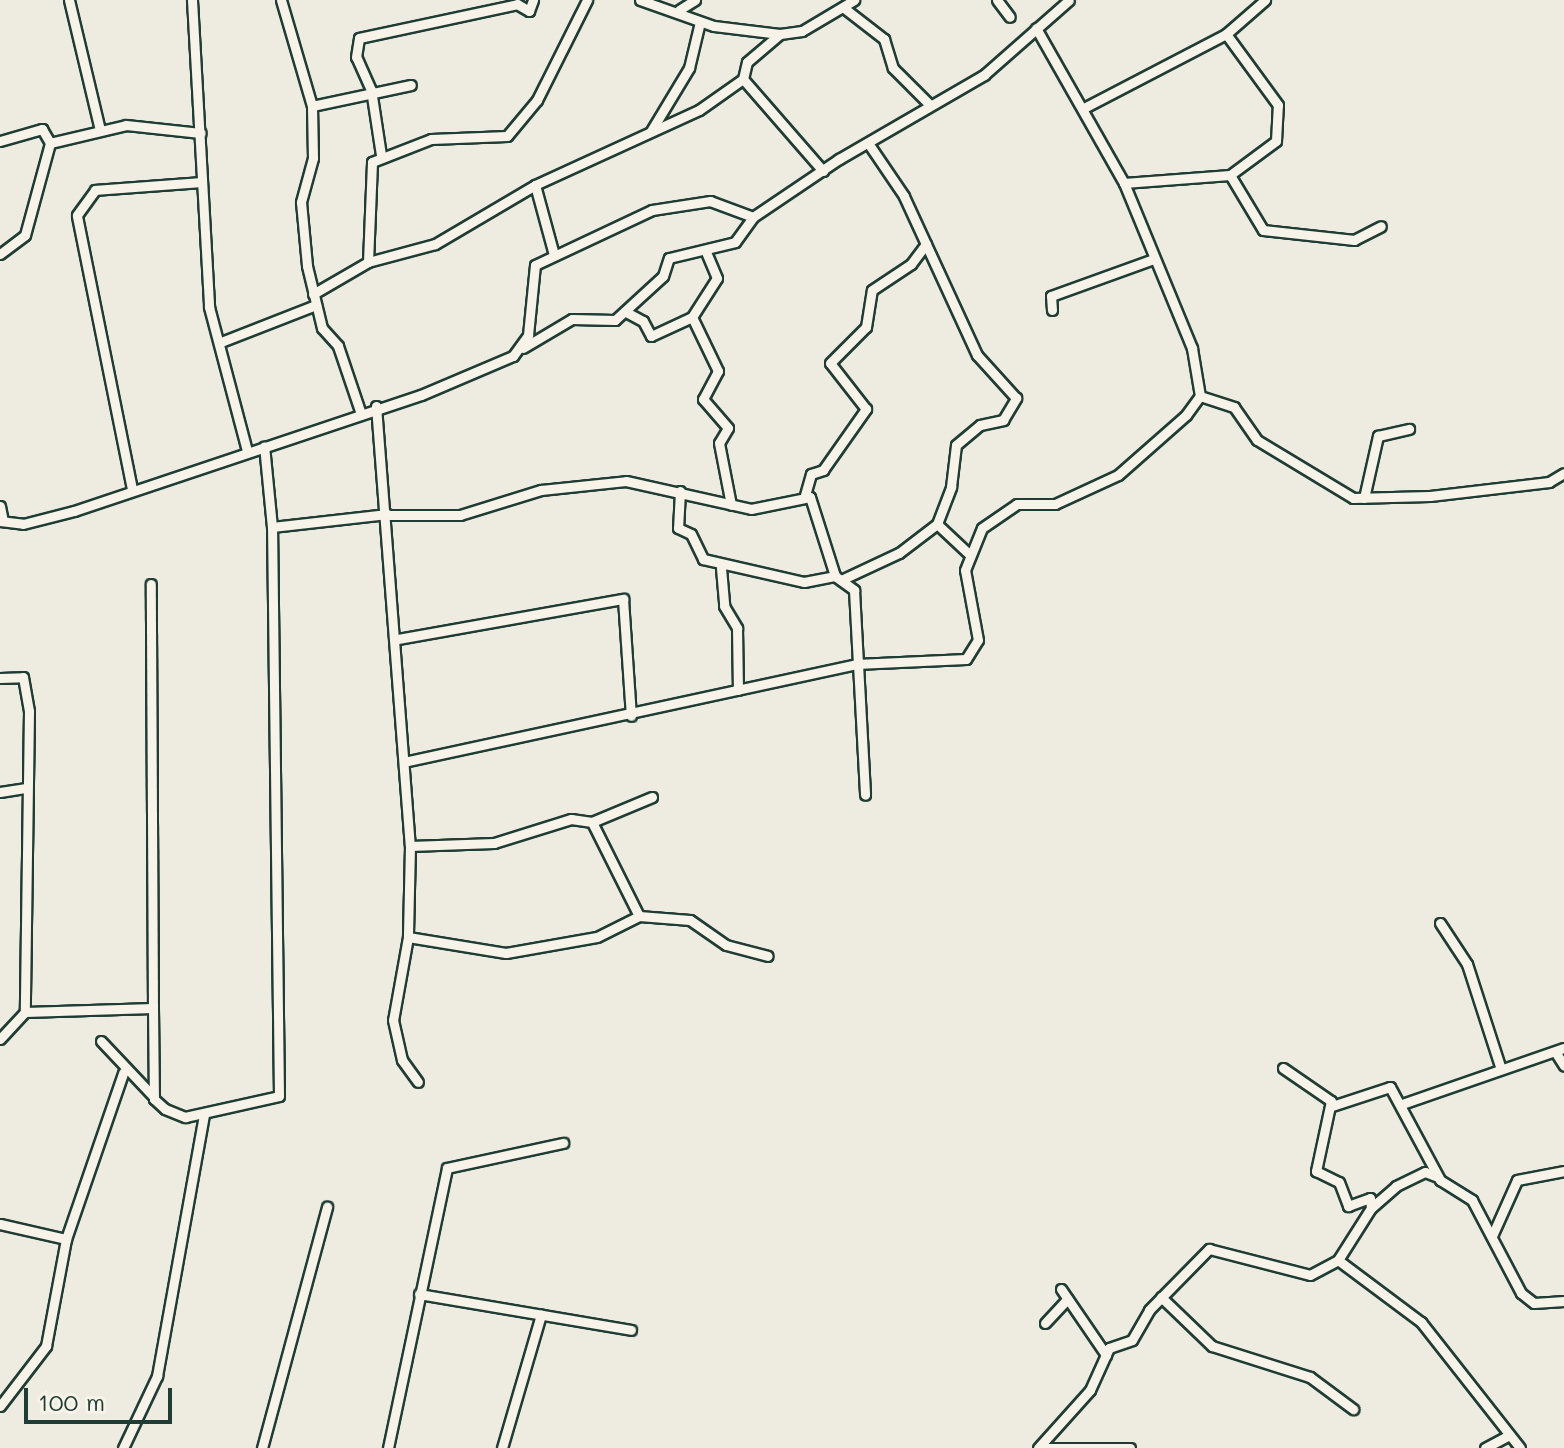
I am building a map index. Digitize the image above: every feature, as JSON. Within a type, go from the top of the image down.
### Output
[{"type":"street","points":[[69,0],[100,130]]},
{"type":"street","points":[[192,0],[209,307],[221,342],[247,451]]},
{"type":"street","points":[[281,0],[312,106],[313,158],[301,202],[313,294],[360,411]]},
{"type":"street","points":[[381,155],[371,90],[356,57],[365,34],[478,18],[517,4],[529,11],[533,0]]},
{"type":"street","points":[[368,262],[370,165],[381,155],[431,139],[507,136],[537,100],[587,0]]},
{"type":"street","points":[[640,0],[679,10],[700,22],[780,34]]},
{"type":"street","points":[[679,10],[695,0]]},
{"type":"street","points":[[313,294],[368,262],[429,247],[535,185],[651,131],[743,79],[747,62],[780,34],[844,8],[854,0]]},
{"type":"street","points":[[997,0],[1010,17]]},
{"type":"street","points":[[0,506],[1,521],[23,524],[264,446],[360,411],[433,390],[523,348],[572,319],[604,322],[626,312],[652,278],[663,276],[669,258],[707,254],[735,242],[753,217],[929,104],[984,75],[1069,0]]},
{"type":"street","points":[[1084,108],[1226,34],[1265,0]]},
{"type":"street","points":[[844,8],[884,39],[893,68],[929,104]]},
{"type":"street","points":[[651,131],[689,68],[700,22]]},
{"type":"street","points":[[1036,28],[1084,108],[1101,153],[1124,183],[1192,348],[1200,396]]},
{"type":"street","points":[[1124,183],[1230,175],[1276,141],[1283,121],[1262,75],[1226,34]]},
{"type":"street","points":[[743,79],[823,171]]},
{"type":"street","points":[[312,106],[371,90],[411,85]]},
{"type":"street","points":[[50,143],[126,125],[201,133]]},
{"type":"street","points":[[0,141],[42,129],[50,143],[25,235],[0,254]]},
{"type":"street","points":[[680,491],[678,528],[691,534],[703,559],[721,568],[804,582],[837,578],[899,553],[937,524],[951,487],[956,445],[980,425],[1003,420],[1016,398],[977,355],[926,244],[868,143]]},
{"type":"street","points":[[1230,175],[1263,230],[1354,240],[1381,226]]},
{"type":"street","points":[[132,489],[77,215],[95,190],[201,182]]},
{"type":"street","points":[[535,185],[554,255]]},
{"type":"street","points":[[523,348],[531,274],[554,255],[670,205],[710,201],[753,217]]},
{"type":"street","points":[[272,527],[389,515],[460,515],[541,490],[626,481],[731,505],[776,508],[805,495],[811,474],[823,470],[866,409],[830,363],[866,327],[872,290],[911,264],[926,244]]},
{"type":"street","points":[[626,312],[651,336],[692,317],[717,278],[707,254]]},
{"type":"street","points":[[1052,310],[1051,296],[1154,259]]},
{"type":"street","points":[[221,342],[316,305]]},
{"type":"street","points":[[692,317],[718,371],[703,399],[728,428],[719,443],[731,505]]},
{"type":"street","points":[[1200,396],[1225,401],[1274,451],[1364,498],[1549,482],[1564,473]]},
{"type":"street","points":[[404,762],[631,716],[856,664],[972,656],[978,640],[966,593],[968,553],[982,528],[1017,504],[1055,504],[1118,475],[1200,396]]},
{"type":"street","points":[[376,406],[389,515],[410,846],[408,937],[393,1020],[402,1060],[418,1082]]},
{"type":"street","points":[[1364,498],[1378,436],[1409,429]]},
{"type":"street","points":[[101,1041],[123,1073],[154,1099],[185,1117],[279,1096],[272,527],[264,446]]},
{"type":"street","points":[[805,495],[815,501],[818,538],[837,578],[854,590],[865,795]]},
{"type":"street","points":[[937,524],[968,553]]},
{"type":"street","points":[[721,568],[724,606],[737,628],[738,690]]},
{"type":"street","points":[[151,584],[154,1099]]},
{"type":"street","points":[[398,639],[623,599],[631,716]]},
{"type":"street","points":[[0,678],[23,677],[25,788],[25,1012],[0,1039]]},
{"type":"street","points":[[0,792],[25,788]]},
{"type":"street","points":[[410,846],[494,843],[571,819],[592,822],[652,797]]},
{"type":"street","points":[[592,822],[639,916]]},
{"type":"street","points":[[408,937],[506,953],[597,937],[639,916],[690,920],[726,945],[768,956]]},
{"type":"street","points":[[1440,923],[1467,964],[1500,1066]]},
{"type":"street","points":[[25,1012],[153,1008]]},
{"type":"street","points":[[1402,1104],[1500,1066],[1560,1051],[1564,1066]]},
{"type":"street","points":[[1283,1068],[1332,1106]]},
{"type":"street","points":[[0,1406],[42,1357],[66,1239],[123,1073]]},
{"type":"street","points":[[1371,1208],[1370,1198],[1348,1206],[1339,1182],[1316,1171],[1315,1149],[1332,1106],[1388,1086],[1402,1104],[1438,1177]]},
{"type":"street","points":[[123,1448],[157,1376],[204,1114]]},
{"type":"street","points":[[388,1448],[447,1168],[563,1143]]},
{"type":"street","points":[[1492,1236],[1517,1180],[1564,1171]]},
{"type":"street","points":[[1038,1448],[1046,1433],[1080,1405],[1113,1345],[1134,1337],[1161,1297],[1218,1247],[1240,1261],[1299,1276],[1338,1260],[1371,1208],[1423,1173],[1438,1177],[1468,1193],[1529,1301],[1564,1301]]},
{"type":"street","points":[[262,1448],[327,1207]]},
{"type":"street","points":[[0,1224],[66,1239]]},
{"type":"street","points":[[1338,1260],[1421,1322],[1520,1448]]},
{"type":"street","points":[[1061,1289],[1107,1356]]},
{"type":"street","points":[[419,1294],[631,1330]]},
{"type":"street","points":[[1161,1297],[1212,1346],[1310,1377],[1353,1409]]},
{"type":"street","points":[[1045,1323],[1067,1299]]},
{"type":"street","points":[[502,1448],[541,1315]]},
{"type":"street","points":[[1046,1433],[1050,1446],[1130,1448]]},
{"type":"street","points":[[1485,1448],[1508,1436]]}]
